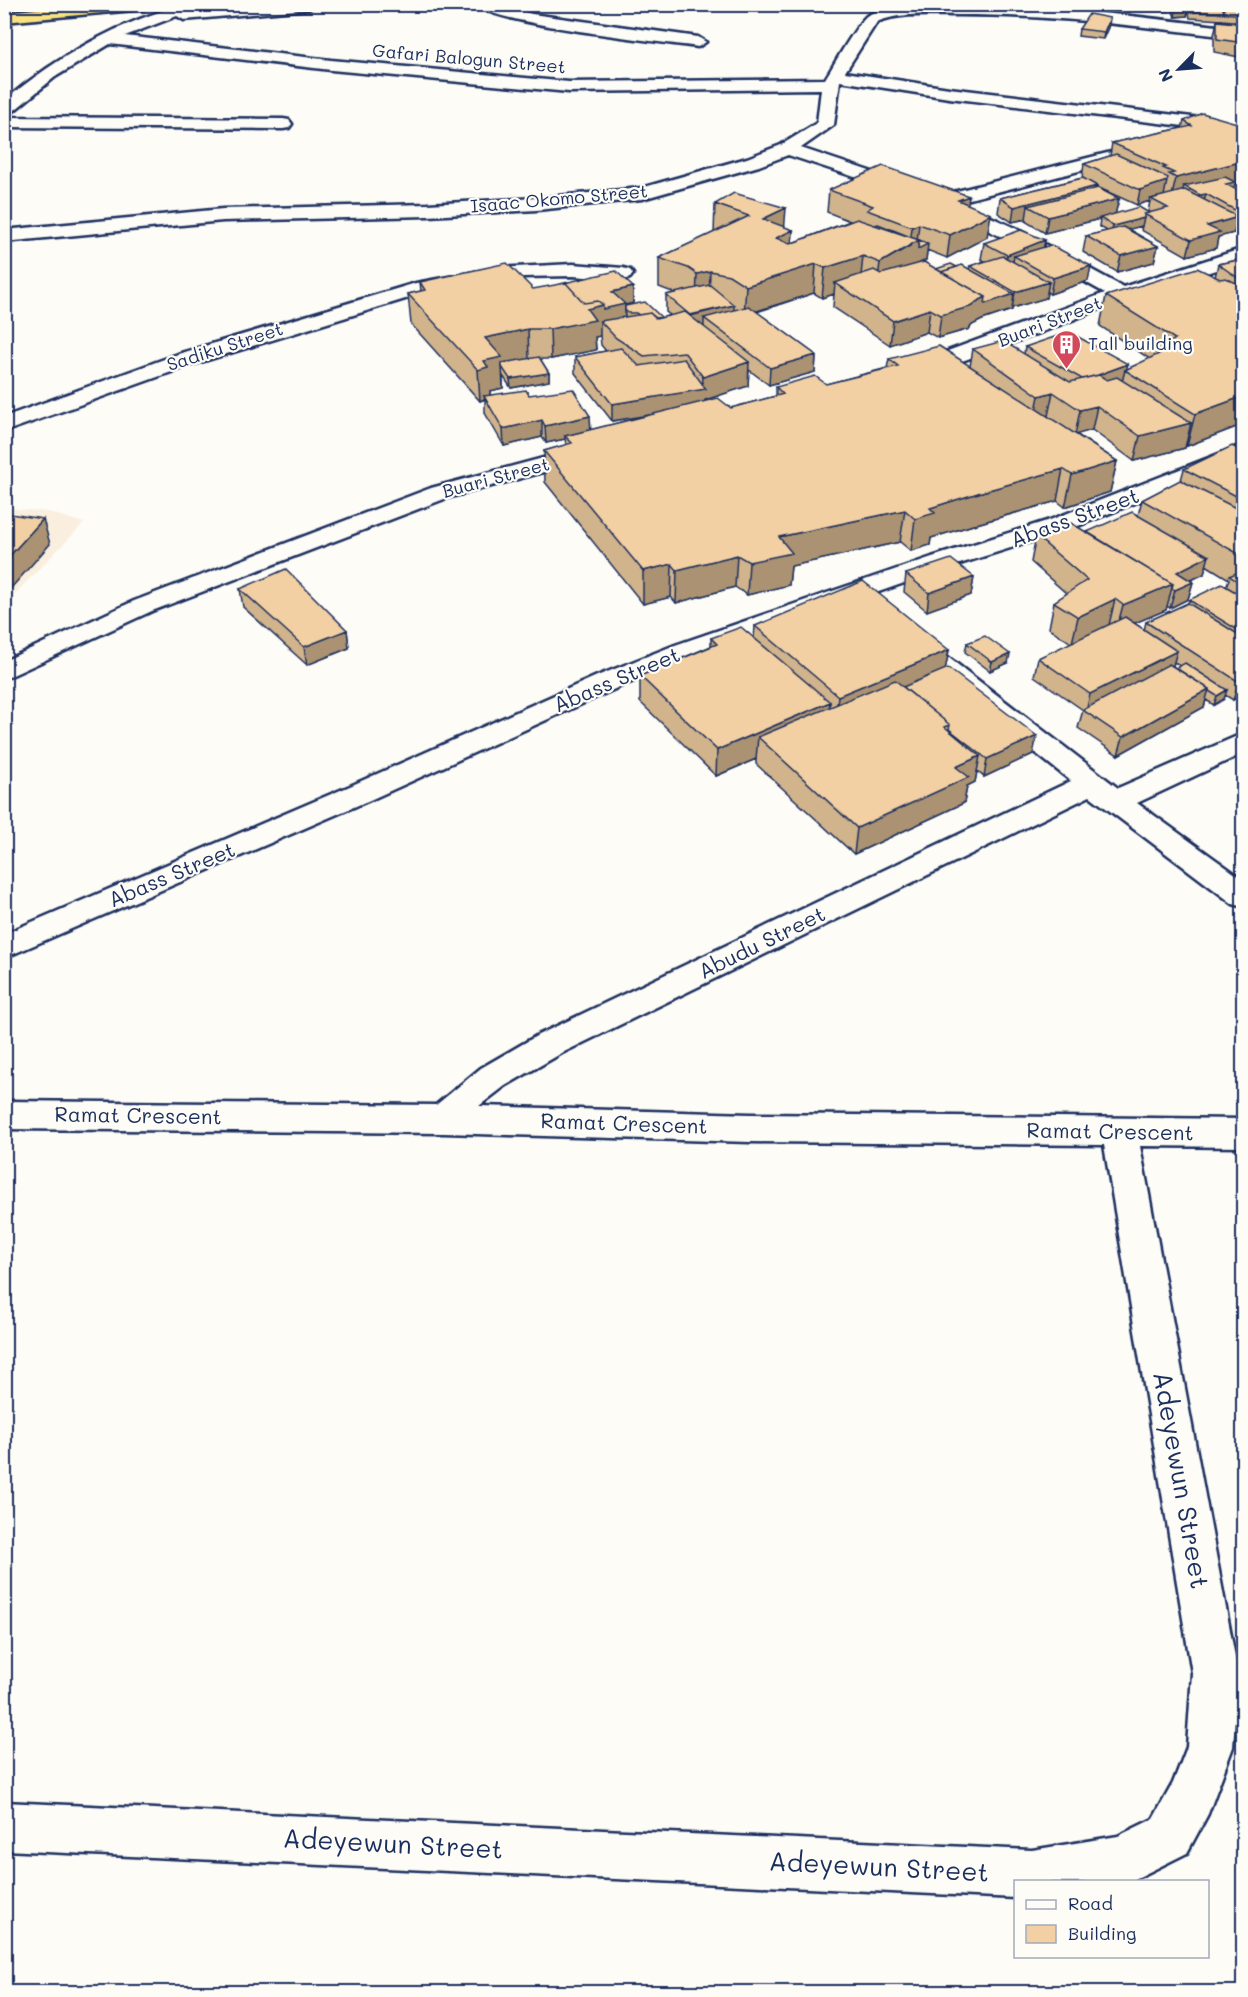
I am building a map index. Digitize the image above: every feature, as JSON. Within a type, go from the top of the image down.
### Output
[{"type":"highway","points":[[4,17],[145,4]]},
{"type":"street","points":[[4,110],[81,52],[136,25],[206,4]]},
{"type":"street","points":[[164,16],[309,4]]},
{"type":"street","points":[[482,4],[488,8],[532,19],[698,42]]},
{"type":"street","name":"Isaac Okomo Street","points":[[4,236],[223,215],[428,210],[596,199],[642,193],[677,185],[787,149],[825,125],[833,80],[871,19],[899,11],[977,9],[1064,13],[1244,34]]},
{"type":"street","name":"Gafari Balogun Street","points":[[107,39],[331,65],[549,86],[621,87],[833,80],[1209,124],[1244,132]]},
{"type":"street","points":[[4,122],[283,124]]},
{"type":"street","points":[[938,201],[1144,148]]},
{"type":"street","points":[[787,149],[858,171],[938,201],[1017,236],[1121,294]]},
{"type":"street","name":"Buari Street","points":[[898,376],[931,367],[1121,294],[1244,254]]},
{"type":"street","name":"Sadiku Street","points":[[4,425],[186,359],[358,306],[449,281],[588,269],[622,274]]},
{"type":"street","points":[[931,367],[951,380]]},
{"type":"street","name":"Buari Street","points":[[4,671],[143,606],[439,493],[610,448]]},
{"type":"street","name":"Abass Street","points":[[4,947],[370,789],[608,682],[728,634],[941,562],[1016,540],[1118,492],[1244,451]]},
{"type":"street","points":[[851,594],[1103,792],[1244,896]]},
{"type":"street","name":"Abudu Street","points":[[444,1119],[462,1098],[512,1062],[1103,792],[1244,742]]},
{"type":"street","name":"Ramat Crescent","points":[[4,1115],[444,1119],[750,1128],[1242,1132]]},
{"type":"street","name":"Adeyewun Street","points":[[4,1826],[1032,1874],[1122,1860],[1170,1836],[1191,1797],[1210,1747],[1215,1673],[1119,1132]]},
{"type":"shaded area","points":[[5,508],[48,512],[84,523],[5,604]]},
{"type":"building","points":[[1174,4],[1186,4],[1188,9],[1176,10]]},
{"type":"building","points":[[1190,4],[1222,4],[1224,13],[1191,12]]},
{"type":"building","points":[[1224,4],[1244,4],[1244,15],[1224,13]]},
{"type":"building","points":[[1089,14],[1110,18],[1104,32],[1079,29]]},
{"type":"building","points":[[1217,21],[1244,24],[1244,43],[1217,39]]},
{"type":"building","points":[[1202,113],[1244,125],[1244,161],[1176,178],[1169,174],[1174,173],[1163,168],[1166,167],[1112,143],[1192,126],[1184,121]]},
{"type":"building","points":[[1116,154],[1168,178],[1167,181],[1140,190],[1084,164]]},
{"type":"building","points":[[883,166],[969,196],[958,200],[991,214],[950,235],[919,224],[912,227],[867,210],[873,206],[829,190]]},
{"type":"building","points":[[1225,177],[1235,182],[1226,184],[1244,194],[1244,215],[1206,194],[1200,195],[1184,186]]},
{"type":"building","points":[[1083,178],[1097,186],[1014,207],[1000,198]]},
{"type":"building","points":[[1098,188],[1119,199],[1048,217],[1028,206]]},
{"type":"building","points":[[1185,190],[1238,217],[1207,226],[1220,232],[1191,240],[1144,214],[1168,208],[1151,199]]},
{"type":"building","points":[[734,193],[786,208],[763,219],[793,230],[776,238],[790,244],[857,219],[919,240],[880,263],[863,256],[825,268],[816,264],[746,286],[729,275],[710,271],[697,274],[688,268],[659,258],[749,216],[715,204]]},
{"type":"building","points":[[1139,207],[1149,213],[1144,214],[1144,218],[1113,226],[1100,218]]},
{"type":"building","points":[[878,224],[913,238],[875,225]]},
{"type":"building","points":[[1123,227],[1158,246],[1121,256],[1086,236]]},
{"type":"building","points":[[1021,230],[1045,240],[1007,255],[984,243]]},
{"type":"building","points":[[919,241],[928,244],[918,249]]},
{"type":"building","points":[[1051,245],[1091,266],[1053,278],[1014,256]]},
{"type":"building","points":[[1003,256],[1049,282],[1015,292],[970,266]]},
{"type":"building","points":[[1244,259],[1244,282],[1218,264]]},
{"type":"building","points":[[924,262],[986,297],[973,306],[941,315],[930,309],[893,321],[835,283],[874,270],[881,274]]},
{"type":"building","points":[[507,263],[533,289],[566,283],[584,303],[598,301],[603,305],[587,309],[595,320],[550,329],[528,329],[485,338],[502,357],[484,361],[488,367],[478,370],[408,294],[425,290],[420,282]]},
{"type":"building","points":[[951,264],[957,267],[941,272],[936,269]]},
{"type":"building","points":[[962,265],[1014,294],[985,304],[986,297],[941,272]]},
{"type":"building","points":[[1197,268],[1244,287],[1244,396],[1195,414],[1125,370],[1161,353],[1162,348],[1175,339],[1106,296]]},
{"type":"building","points":[[616,271],[633,287],[612,292],[625,304],[603,309],[603,305],[598,301],[584,303],[566,283],[560,284]]},
{"type":"building","points":[[710,285],[734,305],[690,315],[666,295]]},
{"type":"building","points":[[645,302],[661,317],[656,318],[650,313],[639,315],[628,313],[625,310],[625,306]]},
{"type":"building","points":[[749,306],[816,355],[770,368],[704,318]]},
{"type":"building","points":[[685,312],[749,362],[703,377],[684,352],[644,356],[616,338],[600,321],[650,313],[656,319]]},
{"type":"building","points":[[1069,332],[1128,364],[1082,379],[1025,347]]},
{"type":"building","points":[[1003,341],[1070,382],[1099,375],[1107,380],[1117,377],[1191,423],[1140,436],[1097,406],[1080,410],[1053,392],[1039,396],[973,349]]},
{"type":"building","points":[[939,346],[1117,461],[1072,475],[1063,469],[978,493],[930,508],[935,513],[915,519],[905,510],[779,537],[792,553],[749,562],[737,555],[677,570],[672,564],[643,571],[544,451],[572,443],[565,436],[718,398],[731,408],[783,394],[776,387],[815,376],[826,384],[898,366],[889,359]]},
{"type":"building","points":[[621,348],[639,366],[684,359],[706,389],[612,404],[575,357]]},
{"type":"building","points":[[539,357],[549,373],[510,379],[502,367],[502,363]]},
{"type":"building","points":[[573,389],[590,416],[545,426],[542,420],[503,429],[484,396],[526,390],[529,395]]},
{"type":"building","points":[[1232,446],[1244,452],[1244,500],[1184,469]]},
{"type":"building","points":[[1180,480],[1244,512],[1244,557],[1142,500]]},
{"type":"building","points":[[1132,512],[1209,556],[1177,572],[1193,582],[1175,590],[1172,588],[1173,584],[1087,532]]},
{"type":"building","points":[[4,513],[43,519],[4,562]]},
{"type":"building","points":[[1071,523],[1173,584],[1123,605],[1115,599],[1078,617],[1054,602],[1087,580],[1036,536]]},
{"type":"building","points":[[951,559],[974,577],[929,593],[906,574]]},
{"type":"building","points":[[286,569],[347,630],[304,647],[240,589]]},
{"type":"building","points":[[1244,570],[1244,585],[1229,576]]},
{"type":"building","points":[[863,581],[949,650],[838,696],[755,626]]},
{"type":"building","points":[[1222,584],[1244,597],[1244,634],[1189,600]]},
{"type":"building","points":[[1188,603],[1244,638],[1244,680],[1239,682],[1146,622]]},
{"type":"building","points":[[1125,617],[1177,651],[1090,694],[1038,658]]},
{"type":"building","points":[[741,627],[830,702],[717,750],[640,676],[717,644],[711,638]]},
{"type":"building","points":[[985,636],[1010,654],[992,662],[967,643]]},
{"type":"building","points":[[1185,663],[1227,690],[1217,696],[1209,691],[1176,668]]},
{"type":"building","points":[[1169,664],[1209,689],[1123,737],[1083,710]]},
{"type":"building","points":[[948,668],[1037,736],[987,759],[949,729],[950,725],[903,687]]},
{"type":"building","points":[[895,680],[950,725],[945,727],[980,756],[956,767],[969,777],[857,828],[758,737]]},
{"type":"place","name":"Tall building","points":[[1067,370]]}]
